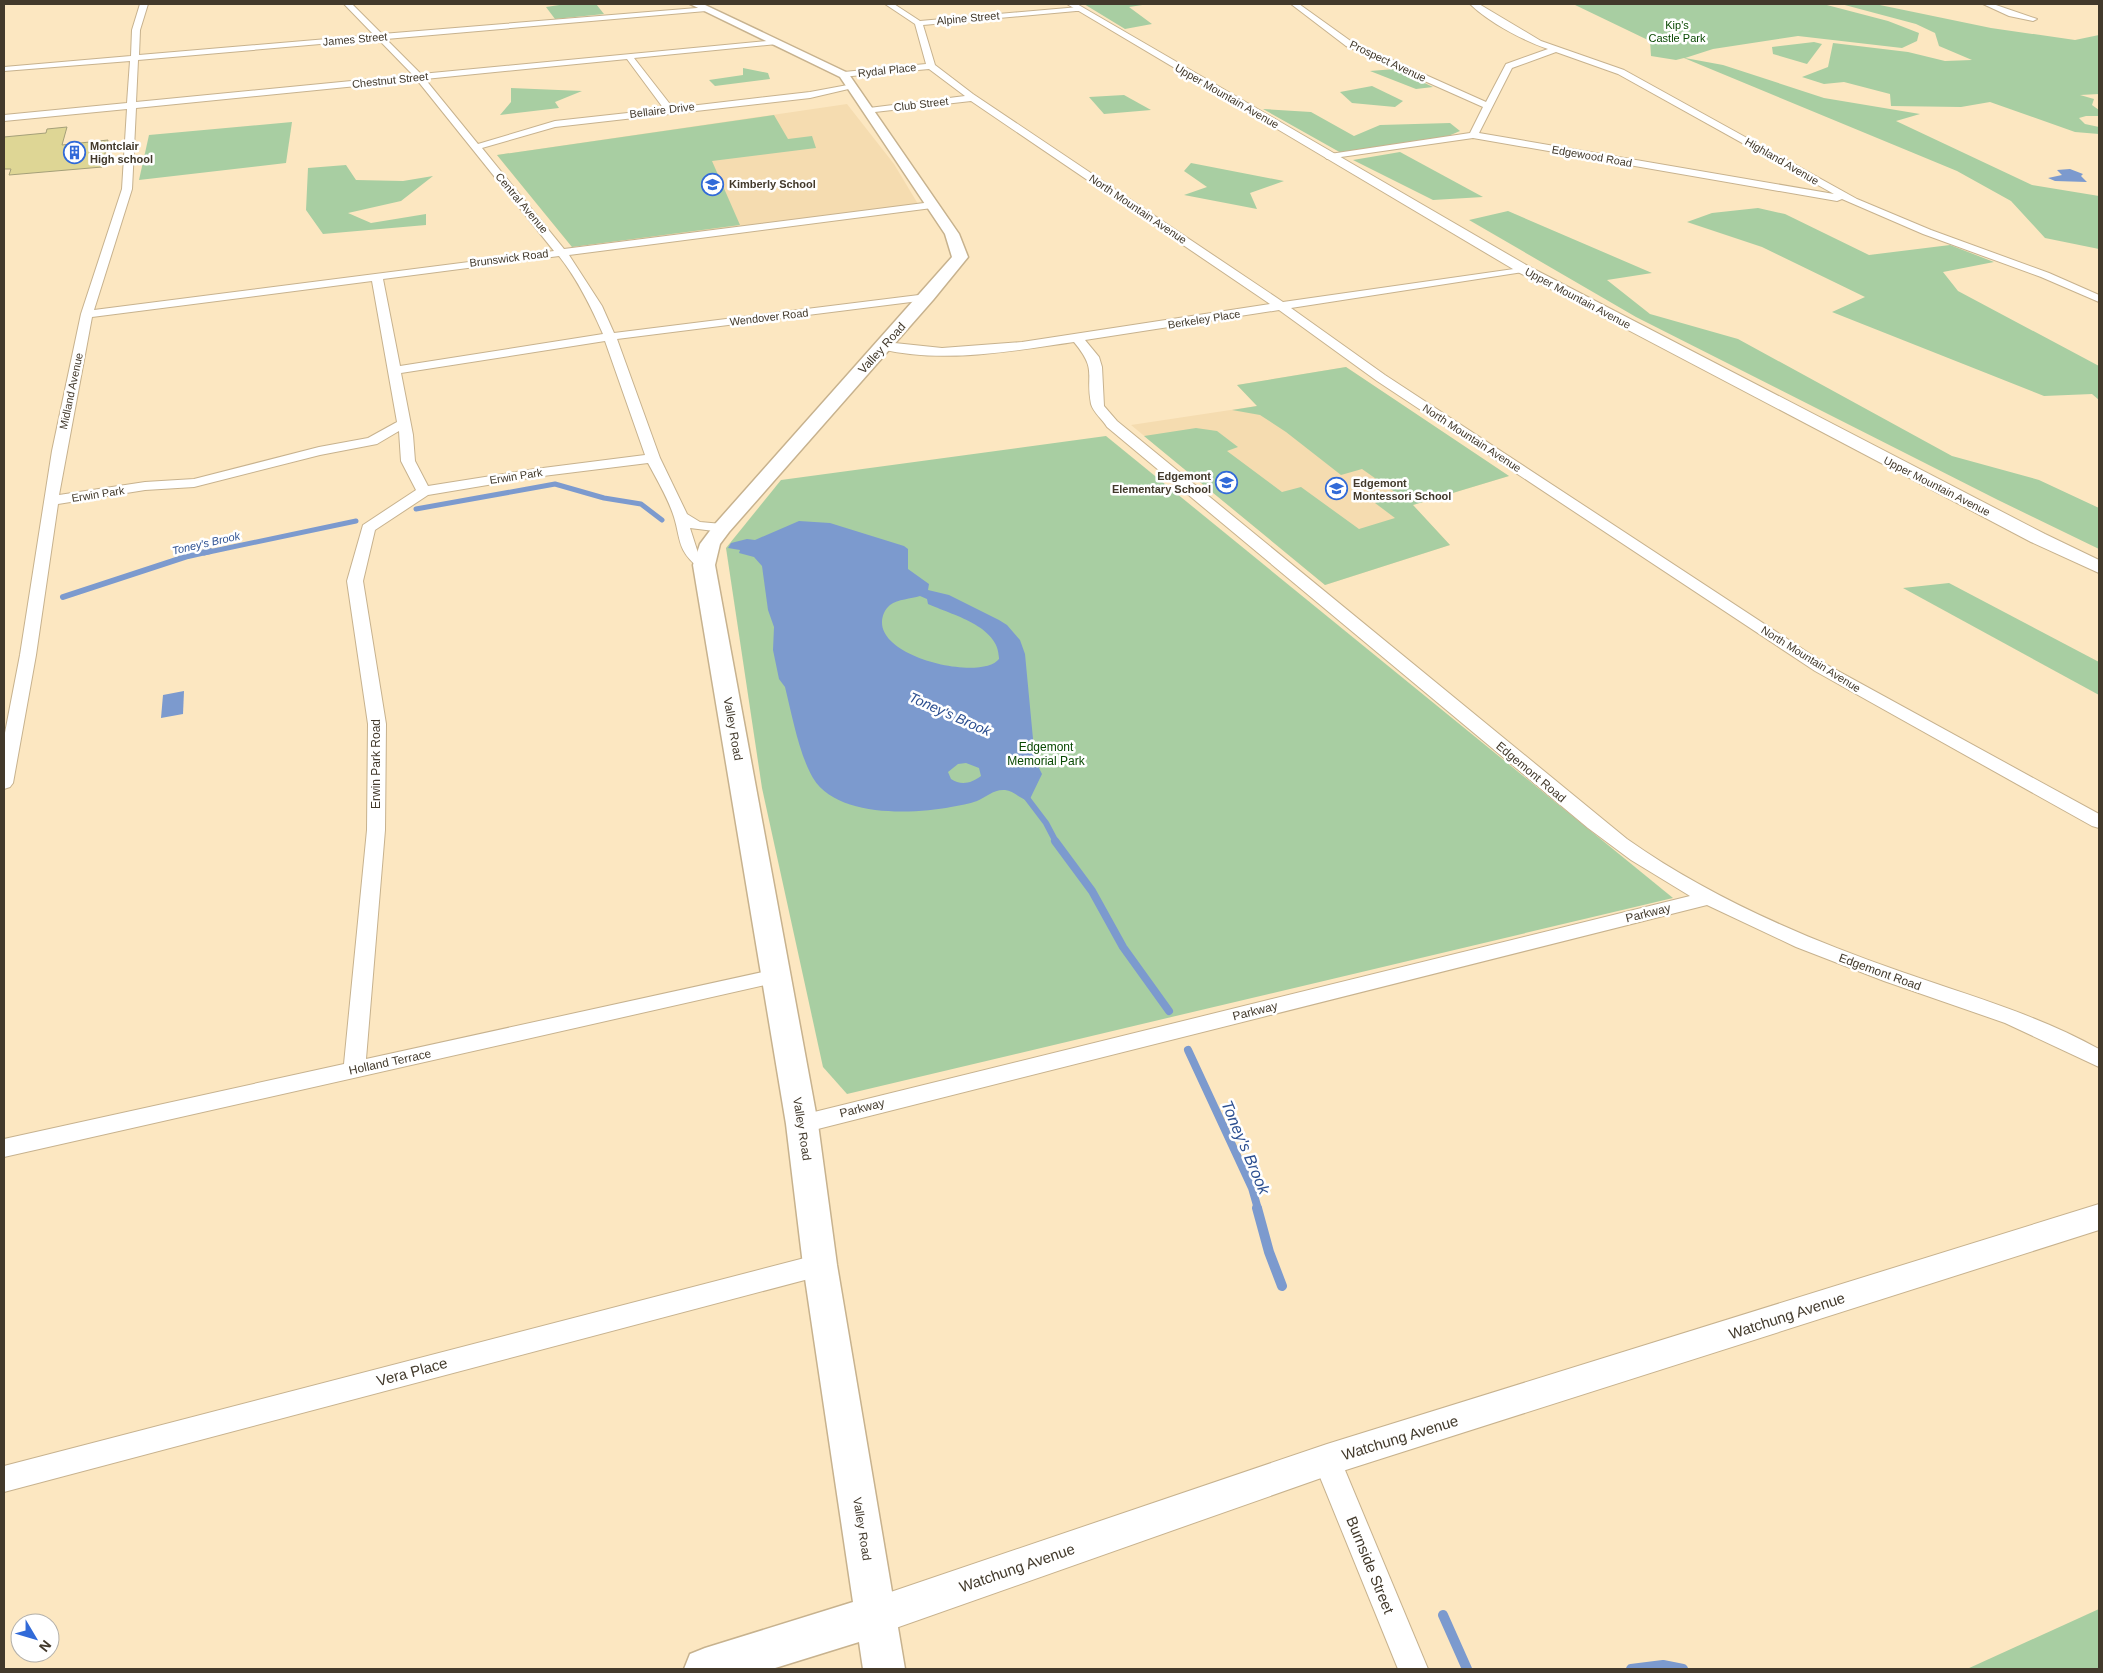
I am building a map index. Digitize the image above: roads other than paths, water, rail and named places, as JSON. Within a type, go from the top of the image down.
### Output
[{"type":"main road","points":[[700,6],[777,42],[848,81]]},
{"type":"main road","name":"Valley Road","points":[[848,81],[952,234],[960,257],[884,346],[722,528],[710,544],[704,565],[802,1124],[820,1265],[884,1669]]},
{"type":"main road","name":"Watchung Avenue","points":[[705,1669],[876,1616]]},
{"type":"street","name":"Midland Avenue","points":[[4,782],[28,655],[51,501],[87,314],[127,189],[136,30],[144,4]]},
{"type":"street","name":"Central Avenue","points":[[348,4],[419,78],[562,252],[596,306],[610,337],[653,458],[681,517],[685,539],[692,555],[704,565]]},
{"type":"street","points":[[889,4],[919,23],[931,66]]},
{"type":"street","name":"Prospect Avenue","points":[[1295,4],[1349,44],[1487,106]]},
{"type":"street","name":"Highland Avenue","points":[[1474,4],[1502,23],[1538,43],[1621,72],[1853,201],[1927,232],[2045,275],[2099,299]]},
{"type":"street","points":[[1987,4],[2012,14],[2033,19]]},
{"type":"street","name":"James Street","points":[[4,69],[381,37],[700,6]]},
{"type":"street","name":"Alpine Street","points":[[919,23],[1074,6]]},
{"type":"street","name":"Upper Mountain Avenue","points":[[1074,6],[1523,269],[2021,529],[2099,567]]},
{"type":"street","name":"Chestnut Street","points":[[4,118],[777,42]]},
{"type":"street","points":[[1473,135],[1509,66],[1521,60],[1557,49]]},
{"type":"street","points":[[629,57],[669,109]]},
{"type":"street","name":"Rydal Place","points":[[848,81],[931,66]]},
{"type":"street","name":"North Mountain Avenue","points":[[931,66],[973,98],[1282,307],[1381,378],[1821,668],[2099,822]]},
{"type":"street","name":"Bellaire Drive","points":[[475,147],[499,143],[536,127],[669,109],[810,95],[848,81]]},
{"type":"street","name":"Club Street","points":[[869,111],[973,98]]},
{"type":"street","name":"Edgewood Road","points":[[1330,157],[1473,135],[1853,201]]},
{"type":"street","name":"Brunswick Road","points":[[87,314],[932,205]]},
{"type":"street","name":"Berkeley Place","points":[[884,346],[930,352],[956,352],[1078,338],[1523,269]]},
{"type":"street","points":[[377,276],[404,423],[408,461],[424,491]]},
{"type":"street","name":"Wendover Road","points":[[610,337],[927,297]]},
{"type":"street","points":[[393,371],[610,337]]},
{"type":"street","name":"Edgemont Road","points":[[1078,338],[1093,358],[1096,368],[1098,406],[1112,424],[1602,830],[1637,855],[1708,898],[1810,945],[1861,965],[2001,1013],[2099,1059]]},
{"type":"street","name":"Erwin Park","points":[[51,501],[145,486],[187,485],[338,447],[372,441],[404,423]]},
{"type":"street","name":"Erwin Park","points":[[372,441],[407,451]]},
{"type":"street","name":"Erwin Park","points":[[424,491],[535,473],[653,458]]},
{"type":"street","name":"Erwin Park Road","points":[[354,1070],[376,830],[377,733],[355,581],[368,528],[424,491]]},
{"type":"street","points":[[681,517],[696,526],[722,528]]},
{"type":"street","name":"Parkway","points":[[802,1124],[1708,898]]},
{"type":"street","name":"Holland Terrace","points":[[4,1148],[776,976]]},
{"type":"street","name":"Watchung Avenue","points":[[876,1616],[1327,1460],[2099,1217]]},
{"type":"street","name":"Vera Place","points":[[4,1479],[820,1265]]},
{"type":"street","name":"Burnside Street","points":[[1327,1460],[1413,1669]]},
{"type":"water","points":[[2070,169],[2083,174],[2081,176],[2087,182],[2055,181],[2048,178],[2062,175],[2057,170]]},
{"type":"water","points":[[799,521],[830,523],[904,546],[908,549],[908,569],[929,584],[928,590],[949,595],[1007,625],[1020,640],[1025,654],[1035,760],[1042,774],[1029,801],[1011,792],[1001,790],[977,801],[964,804],[917,811],[897,811],[857,807],[839,800],[824,791],[813,778],[808,768],[796,734],[785,687],[779,679],[773,650],[774,627],[768,610],[762,566],[754,557],[739,553],[740,550],[728,548],[731,543],[747,539],[755,540]],"holes":[[[920,596],[927,599],[928,604],[973,623],[983,630],[992,638],[997,648],[999,659],[989,665],[973,668],[954,667],[914,656],[897,646],[886,635],[882,622],[884,613],[893,603]],[[966,763],[979,768],[981,776],[966,783],[951,779],[948,772],[958,764]]]},
{"type":"water","points":[[184,691],[183,714],[161,718],[163,695]]},
{"type":"waterway","name":"Toney's Brook","points":[[416,509],[555,484],[604,498],[641,504],[662,520]]},
{"type":"waterway","name":"Toney's Brook","points":[[204,553],[356,521]]},
{"type":"waterway","name":"Toney's Brook","points":[[63,597],[188,556],[210,551]]},
{"type":"waterway","name":"Toney's Brook","points":[[1024,794],[1046,823],[1056,842]]},
{"type":"waterway","name":"Toney's Brook","points":[[1055,841],[1092,891],[1123,947],[1169,1011]]},
{"type":"waterway","name":"Toney's Brook","points":[[1188,1050],[1252,1188],[1258,1209]]},
{"type":"waterway","name":"Toney's Brook","points":[[1257,1208],[1269,1252],[1282,1286]]},
{"type":"waterway","name":"Toney's Brook","points":[[1443,1615],[1467,1669]]},
{"type":"waterway","name":"Toney's Brook","points":[[1631,1669],[1663,1665],[1683,1669]]},
{"type":"place","name":"Montclair High school","points":[[74,152]]},
{"type":"place","name":"Kimberly School","points":[[713,184]]},
{"type":"place","name":"Edgemont Elementary School","points":[[1227,482]]},
{"type":"place","name":"Edgemont Montessori School","points":[[1337,489]]},
{"type":"park label","name":"Kip's Castle Park","points":[[1677,31]]},
{"type":"park label","name":"Edgemont Memorial Park","points":[[1046,754]]}]
